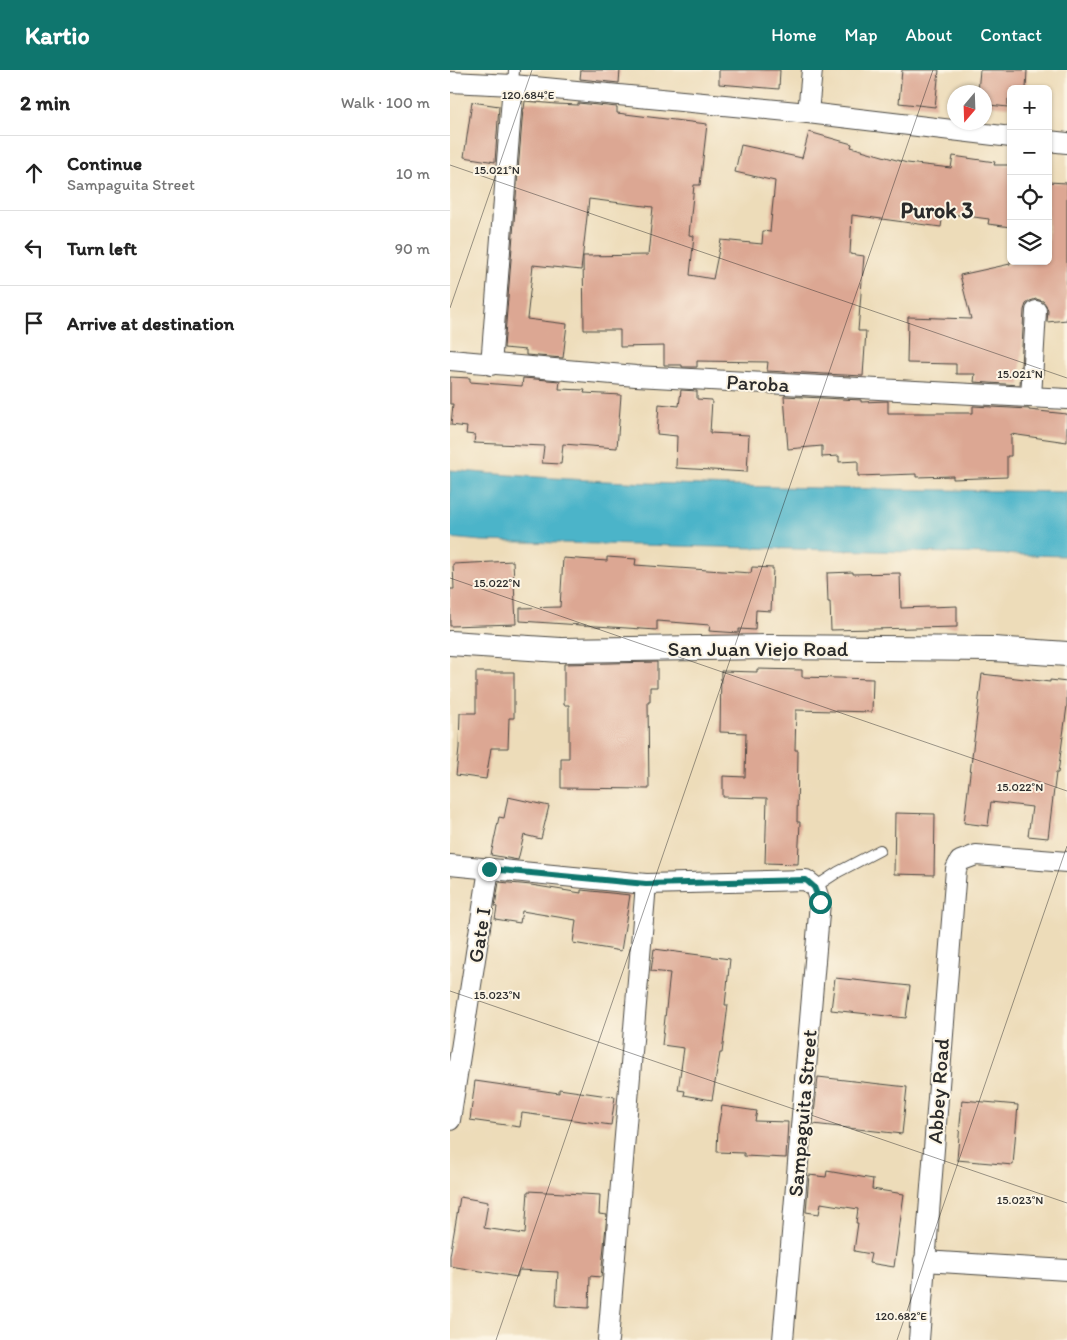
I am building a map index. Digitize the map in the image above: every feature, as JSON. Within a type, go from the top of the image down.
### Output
[{"type":"street","points":[[808,113],[812,70]]},
{"type":"street","points":[[491,365],[513,78]]},
{"type":"street","points":[[450,82],[513,78],[1007,136]]},
{"type":"street","points":[[1052,141],[1067,143]]},
{"type":"street","points":[[1031,396],[1036,310]]},
{"type":"street","name":"Paroba","points":[[450,360],[636,376],[1067,399]]},
{"type":"street","name":"San Juan Viejo Road","points":[[450,643],[561,650],[770,646],[993,649],[1067,654]]},
{"type":"street","name":"Abbey Road","points":[[919,1340],[956,869],[960,861],[976,855],[1067,862]]},
{"type":"street","points":[[450,865],[646,884],[806,880],[814,887]]},
{"type":"street","name":"Gate I","points":[[450,1120],[489,869]]},
{"type":"street","points":[[608,1340],[646,884]]},
{"type":"street","name":"Sampaguita Street","points":[[783,1340],[820,902],[814,887]]},
{"type":"street","points":[[924,1260],[1067,1270]]},
{"type":"lane","points":[[814,887],[880,850]]},
{"type":"water","points":[[450,470],[604,481],[681,484],[1067,492],[1067,556],[482,541],[450,538]]},
{"type":"building","points":[[581,70],[620,70],[619,83],[580,79]]},
{"type":"building","points":[[719,70],[780,70],[779,89],[719,84]]},
{"type":"building","points":[[902,70],[939,70],[935,107],[899,103]]},
{"type":"building","points":[[980,70],[1027,70],[1026,85],[1007,85],[1007,107],[992,105],[992,85],[979,85]]},
{"type":"building","points":[[525,101],[578,105],[578,103],[617,107],[617,113],[707,124],[700,185],[694,185],[689,235],[694,236],[690,275],[713,279],[721,240],[762,244],[763,231],[770,232],[775,181],[735,172],[741,145],[802,158],[809,132],[852,144],[851,147],[907,163],[951,168],[953,156],[995,162],[994,165],[1007,165],[1007,226],[988,224],[989,219],[943,213],[941,227],[852,215],[850,254],[864,256],[858,331],[866,331],[863,376],[767,371],[768,362],[697,361],[697,367],[682,367],[682,365],[664,365],[664,346],[620,347],[620,330],[584,330],[583,256],[648,255],[653,207],[589,199],[581,270],[533,265],[527,319],[567,324],[563,358],[526,355],[526,350],[504,348]]},
{"type":"building","points":[[472,102],[499,106],[495,162],[464,157]]},
{"type":"building","points":[[1052,182],[1067,183],[1067,320],[1047,322],[1048,311],[1043,301],[1036,299],[1026,304],[1024,310],[1020,385],[974,382],[975,374],[956,374],[956,364],[907,363],[908,317],[971,319],[960,275],[1007,265],[1052,265]]},
{"type":"building","points":[[450,377],[470,378],[470,382],[522,386],[523,378],[560,381],[559,389],[585,390],[584,393],[621,395],[617,448],[563,444],[561,464],[542,463],[544,446],[474,443],[475,435],[466,434],[467,427],[451,425],[453,404],[450,404]]},
{"type":"building","points":[[681,390],[697,391],[697,399],[712,400],[710,433],[749,435],[747,472],[676,468],[677,436],[657,434],[659,404],[679,406]]},
{"type":"building","points":[[784,396],[861,400],[861,402],[888,401],[888,413],[973,413],[973,406],[1029,409],[1067,414],[1067,442],[1011,434],[1011,456],[1007,456],[1007,477],[953,479],[953,476],[916,477],[916,474],[858,476],[858,461],[839,462],[839,456],[822,457],[822,446],[788,449]]},
{"type":"building","points":[[607,557],[636,559],[635,565],[751,573],[752,567],[773,568],[771,611],[756,610],[755,630],[739,629],[739,633],[709,631],[710,625],[657,621],[657,630],[520,621],[520,608],[560,607],[563,558],[607,561]]},
{"type":"building","points":[[513,561],[516,624],[450,626],[450,589],[454,589],[453,564]]},
{"type":"building","points":[[853,572],[853,574],[900,573],[901,608],[957,606],[957,627],[831,630],[827,573]]},
{"type":"building","points":[[657,662],[657,687],[650,687],[650,702],[648,702],[649,789],[561,788],[561,758],[569,758],[569,705],[564,705],[564,664]]},
{"type":"building","points":[[757,669],[802,670],[802,677],[873,679],[872,712],[796,710],[795,750],[798,750],[797,822],[800,822],[798,864],[765,863],[767,798],[723,797],[723,776],[745,777],[746,733],[720,732],[721,671],[757,672]]},
{"type":"building","points":[[476,672],[514,672],[514,718],[509,718],[508,748],[491,748],[486,779],[456,775],[460,713],[476,713]]},
{"type":"building","points":[[982,674],[1050,682],[1050,680],[1067,682],[1067,706],[1048,838],[1028,836],[1032,807],[991,802],[988,826],[964,823]]},
{"type":"building","points":[[508,797],[549,806],[541,839],[524,835],[518,860],[491,855],[499,817],[504,818]]},
{"type":"building","points":[[895,813],[935,814],[934,875],[894,874]]},
{"type":"building","points":[[499,882],[581,893],[581,890],[630,895],[621,951],[573,943],[576,920],[522,911],[520,923],[495,919]]},
{"type":"building","points":[[654,949],[730,959],[725,1005],[728,1005],[722,1053],[720,1053],[712,1100],[684,1095],[685,1091],[678,1090],[684,1048],[662,1045],[670,973],[651,971]]},
{"type":"building","points":[[835,978],[910,986],[906,1018],[831,1010]]},
{"type":"building","points":[[818,1077],[907,1087],[902,1134],[813,1124]]},
{"type":"building","points":[[475,1081],[559,1093],[559,1089],[615,1097],[611,1125],[522,1113],[520,1127],[470,1120]]},
{"type":"building","points":[[962,1100],[1018,1105],[1013,1165],[957,1160]]},
{"type":"building","points":[[722,1106],[757,1111],[755,1121],[788,1122],[786,1158],[744,1156],[744,1153],[717,1152],[718,1127]]},
{"type":"building","points":[[827,1171],[873,1179],[872,1189],[904,1194],[894,1267],[869,1263],[871,1254],[854,1251],[858,1209],[821,1203],[819,1214],[806,1212],[809,1175],[826,1177]]},
{"type":"building","points":[[528,1191],[600,1195],[599,1214],[607,1215],[601,1277],[590,1276],[589,1308],[556,1306],[558,1272],[519,1270],[517,1277],[450,1266],[460,1197],[488,1202],[484,1228],[525,1234]]},
{"type":"district","name":"Purok 3","points":[[937,210]]},
{"type":"route","points":[[489,869],[646,884],[806,880],[814,887],[820,902]]}]
